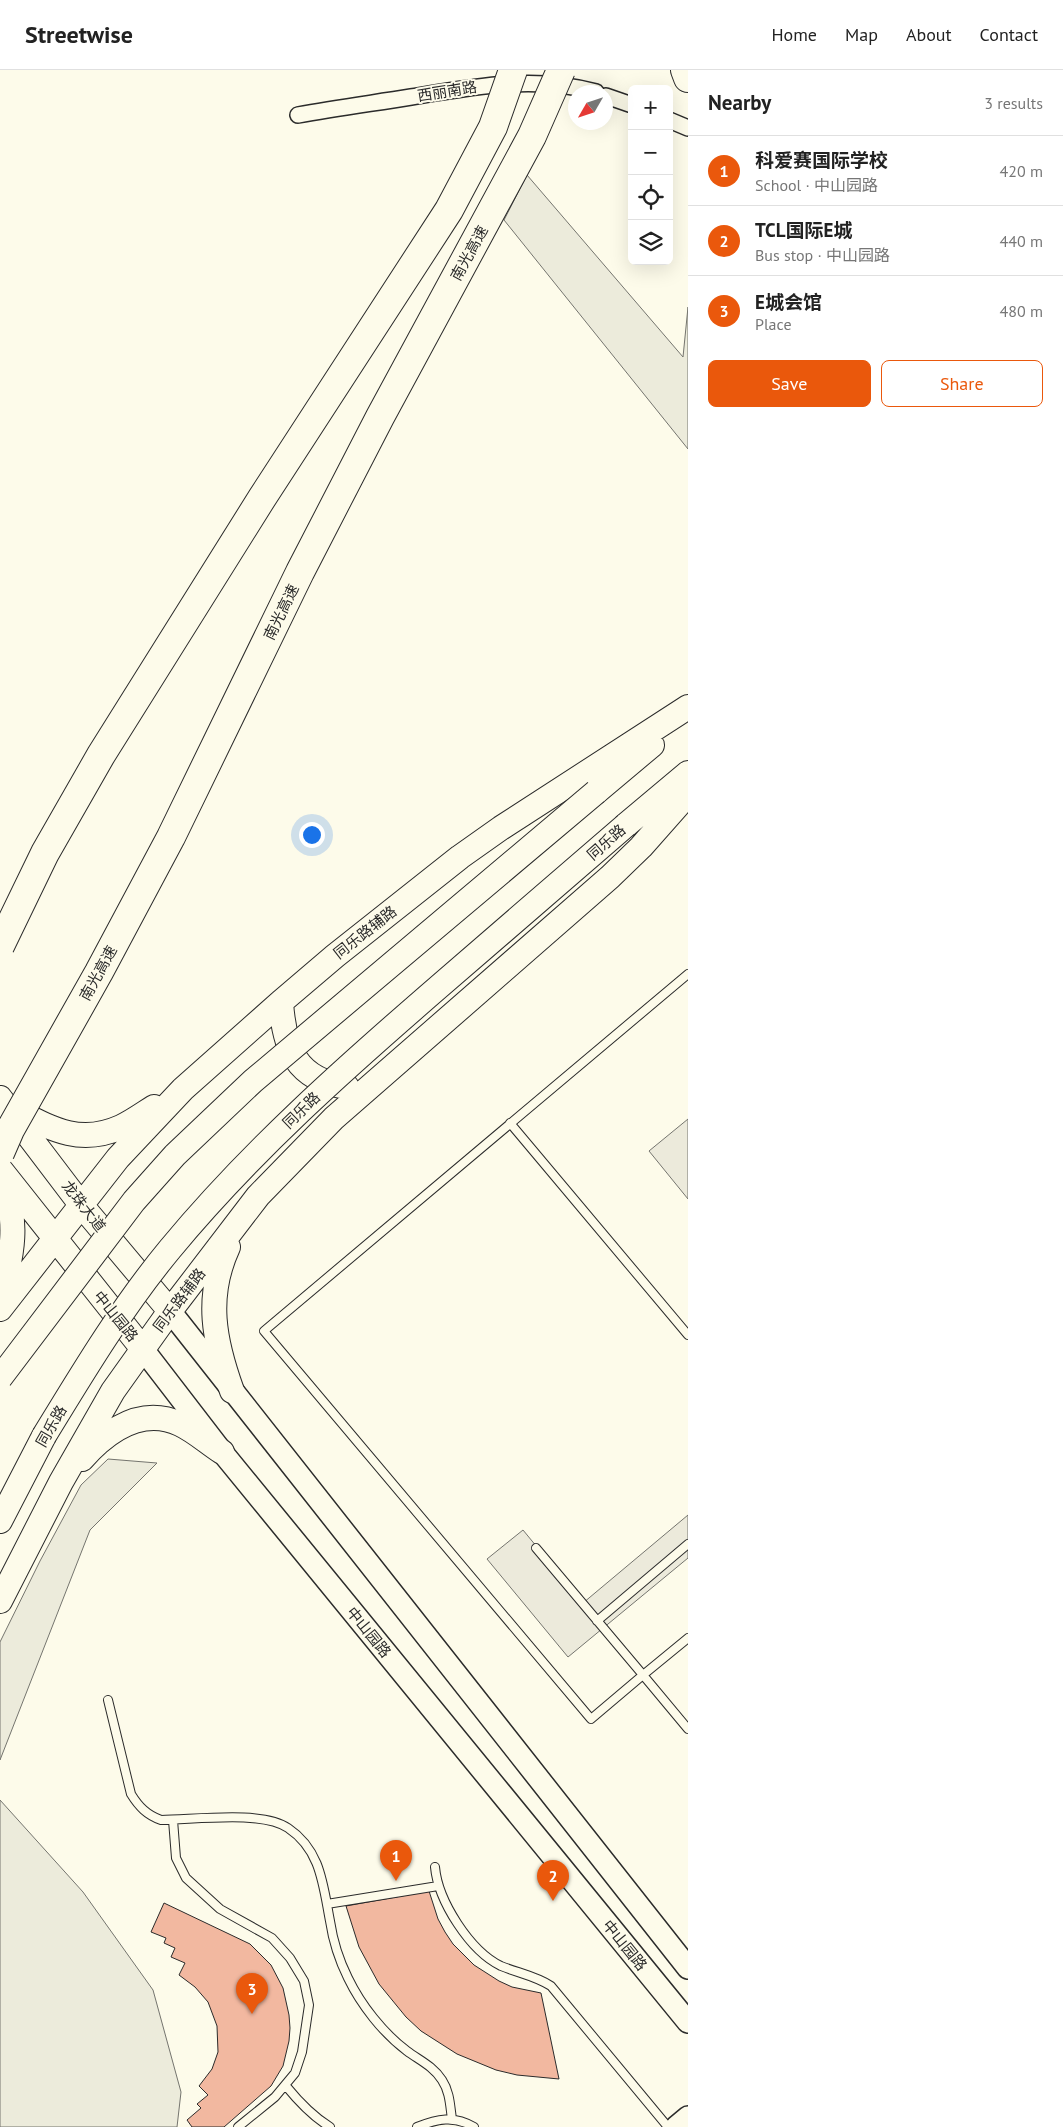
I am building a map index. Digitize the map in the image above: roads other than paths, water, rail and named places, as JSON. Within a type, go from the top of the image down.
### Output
[{"type":"highway","points":[[0,946],[41,861],[101,755],[262,498],[449,210],[493,127],[513,70]]},
{"type":"highway","name":"南光高速","points":[[0,1152],[10,1130],[99,972],[171,837],[300,572],[532,136],[561,70]]},
{"type":"highway","points":[[685,70],[688,78]]},
{"type":"main road","name":"同乐路辅路","points":[[0,1309],[118,1158],[183,1090],[280,1002],[460,857],[501,828],[688,706]]},
{"type":"main road","points":[[0,1378],[134,1201],[212,1118],[253,1080],[688,715]]},
{"type":"main road","name":"同乐路","points":[[0,1521],[44,1436],[84,1370],[129,1303],[169,1250],[207,1207],[298,1112],[349,1064],[688,772]]},
{"type":"main road","name":"同乐路辅路","points":[[61,1482],[92,1426],[142,1348],[258,1196],[328,1124],[610,877],[641,847],[688,794]]},
{"type":"main road","points":[[280,1002],[286,1041],[294,1057],[304,1070],[317,1079],[332,1084],[368,1088]]},
{"type":"main road","points":[[2,1101],[43,1124],[65,1133],[92,1136],[108,1133],[123,1126],[183,1090]]},
{"type":"main road","name":"龙珠大道","points":[[2,1101],[82,1206],[170,1311]]},
{"type":"main road","points":[[0,1169],[54,1239]]},
{"type":"main road","points":[[0,1177],[11,1211],[12,1230],[12,1252],[0,1294]]},
{"type":"main road","points":[[232,1390],[220,1359],[215,1332],[213,1307],[216,1280],[227,1249],[258,1196]]},
{"type":"main road","name":"中山园路","points":[[54,1239],[142,1348],[222,1452],[688,2022]]},
{"type":"main road","points":[[170,1311],[688,1968]]},
{"type":"main road","points":[[0,1601],[61,1482],[104,1437],[119,1427],[141,1419],[159,1419],[179,1424],[222,1452]]},
{"type":"main road","points":[[676,2127],[688,2117]]},
{"type":"street","name":"西丽南路","points":[[305,114],[491,84],[532,84],[568,87]]},
{"type":"street","points":[[613,98],[628,104]]},
{"type":"street","points":[[673,122],[688,128]]},
{"type":"lane","points":[[688,974],[264,1331],[591,1720],[688,1638]]},
{"type":"lane","points":[[510,1124],[688,1335]]},
{"type":"lane","points":[[597,1621],[688,1544]]},
{"type":"lane","points":[[536,1548],[688,1729]]},
{"type":"lane","points":[[108,1700],[131,1794],[138,1806],[150,1816],[161,1820],[254,1818],[271,1821],[287,1827],[302,1839],[313,1853],[320,1868],[336,1949],[348,1979],[385,2032],[406,2051],[429,2066],[442,2079],[448,2092],[452,2119]]},
{"type":"lane","points":[[173,1820],[176,1858],[186,1878],[220,1909],[272,1938],[290,1958],[304,1981],[309,2005],[302,2052],[294,2073],[286,2086],[238,2127]]},
{"type":"lane","points":[[435,1867],[438,1886],[446,1902],[477,1948],[490,1960],[541,1979],[551,1986],[668,2127]]},
{"type":"lane","points":[[327,1904],[438,1886]]},
{"type":"lane","points":[[286,2086],[300,2104],[317,2119],[330,2127]]},
{"type":"lane","points":[[417,2127],[445,2118],[460,2120],[474,2127]]},
{"type":"place","name":"科爱赛国际学校","points":[[396,1881]]},
{"type":"place","name":"TCL国际E城","points":[[553,1901]]},
{"type":"place","name":"E城会馆","points":[[252,2014]]}]
